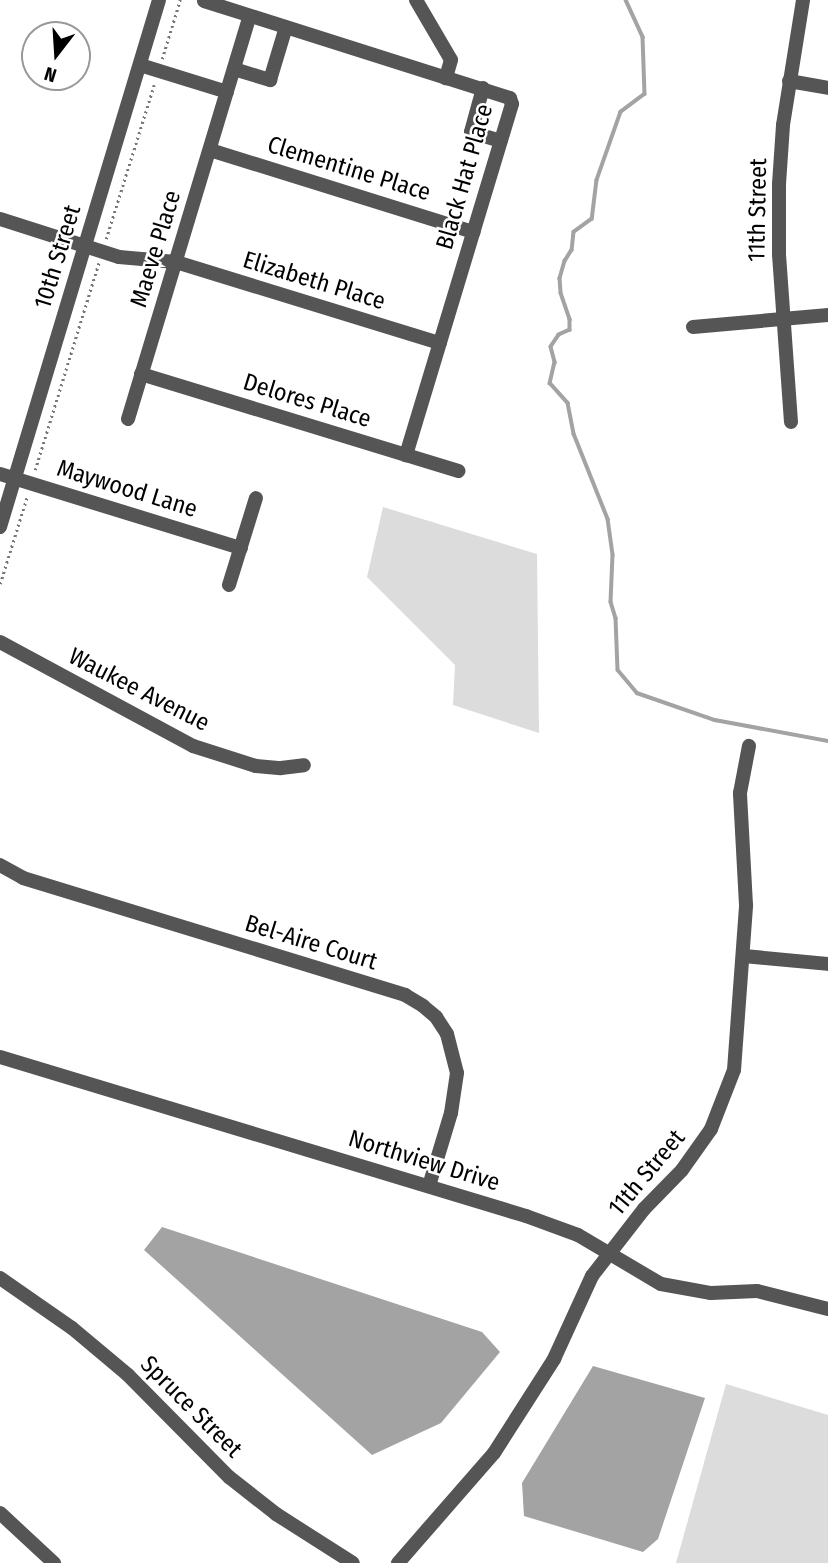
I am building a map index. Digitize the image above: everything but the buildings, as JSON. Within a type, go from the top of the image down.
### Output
[{"type":"street","name":"10th Street","points":[[0,527],[159,0]]},
{"type":"street","points":[[416,0],[452,60],[446,78]]},
{"type":"street","name":"11th Street","points":[[790,422],[779,254],[779,184],[789,80],[803,0]]},
{"type":"street","name":"Black Hat Place","points":[[204,1],[446,78],[503,93],[512,104],[405,455]]},
{"type":"street","name":"Maeve Place","points":[[128,419],[250,16]]},
{"type":"street","points":[[234,69],[270,80],[286,27]]},
{"type":"street","points":[[140,65],[227,92]]},
{"type":"street","points":[[789,80],[828,88]]},
{"type":"street","points":[[483,88],[471,132],[501,141]]},
{"type":"street","name":"Clementine Place","points":[[210,150],[474,232]]},
{"type":"street","name":"Elizabeth Place","points":[[0,219],[132,259],[176,262],[440,343]]},
{"type":"street","points":[[694,327],[828,315]]},
{"type":"street","name":"Delores Place","points":[[141,374],[458,471]]},
{"type":"street","name":"Maywood Lane","points":[[0,474],[241,548]]},
{"type":"street","points":[[229,585],[256,498]]},
{"type":"street","name":"Waukee Avenue","points":[[0,642],[193,746],[256,765],[281,768],[304,765]]},
{"type":"street","name":"11th Street","points":[[398,1563],[494,1453],[554,1359],[592,1276],[644,1209],[682,1170],[711,1129],[734,1070],[746,905],[740,793],[749,746]]},
{"type":"street","name":"Bel-Aire Court","points":[[0,865],[23,878],[405,995],[423,1006],[436,1017],[447,1034],[457,1073],[451,1113],[429,1186]]},
{"type":"street","points":[[744,956],[828,964]]},
{"type":"street","name":"Northview Drive","points":[[0,1057],[429,1186],[578,1235],[661,1284],[711,1293],[757,1291],[828,1309]]},
{"type":"street","name":"Spruce Street","points":[[0,1278],[72,1328],[128,1375],[229,1478],[276,1514],[353,1563]]},
{"type":"street","points":[[0,1513],[54,1563]]},
{"type":"path","points":[[0,584],[180,0]]},
{"type":"shaded area","points":[[383,507],[537,554],[539,733],[453,705],[455,665],[367,577]]},
{"type":"shaded area","points":[[162,1227],[482,1332],[500,1352],[441,1423],[372,1455],[144,1250]]},
{"type":"shaded area","points":[[593,1366],[705,1398],[658,1539],[643,1552],[524,1516],[522,1483]]},
{"type":"shaded area","points":[[726,1384],[828,1415],[828,1563],[676,1563]]},
{"type":"waterway","points":[[626,0],[643,37],[645,94],[621,112],[597,180],[592,219],[574,232],[572,250],[565,261],[560,278],[570,330],[559,335],[551,347],[555,362],[550,383],[568,403],[574,434],[608,519],[613,555],[611,602],[616,618],[618,670],[637,693],[715,720],[828,741]]}]
